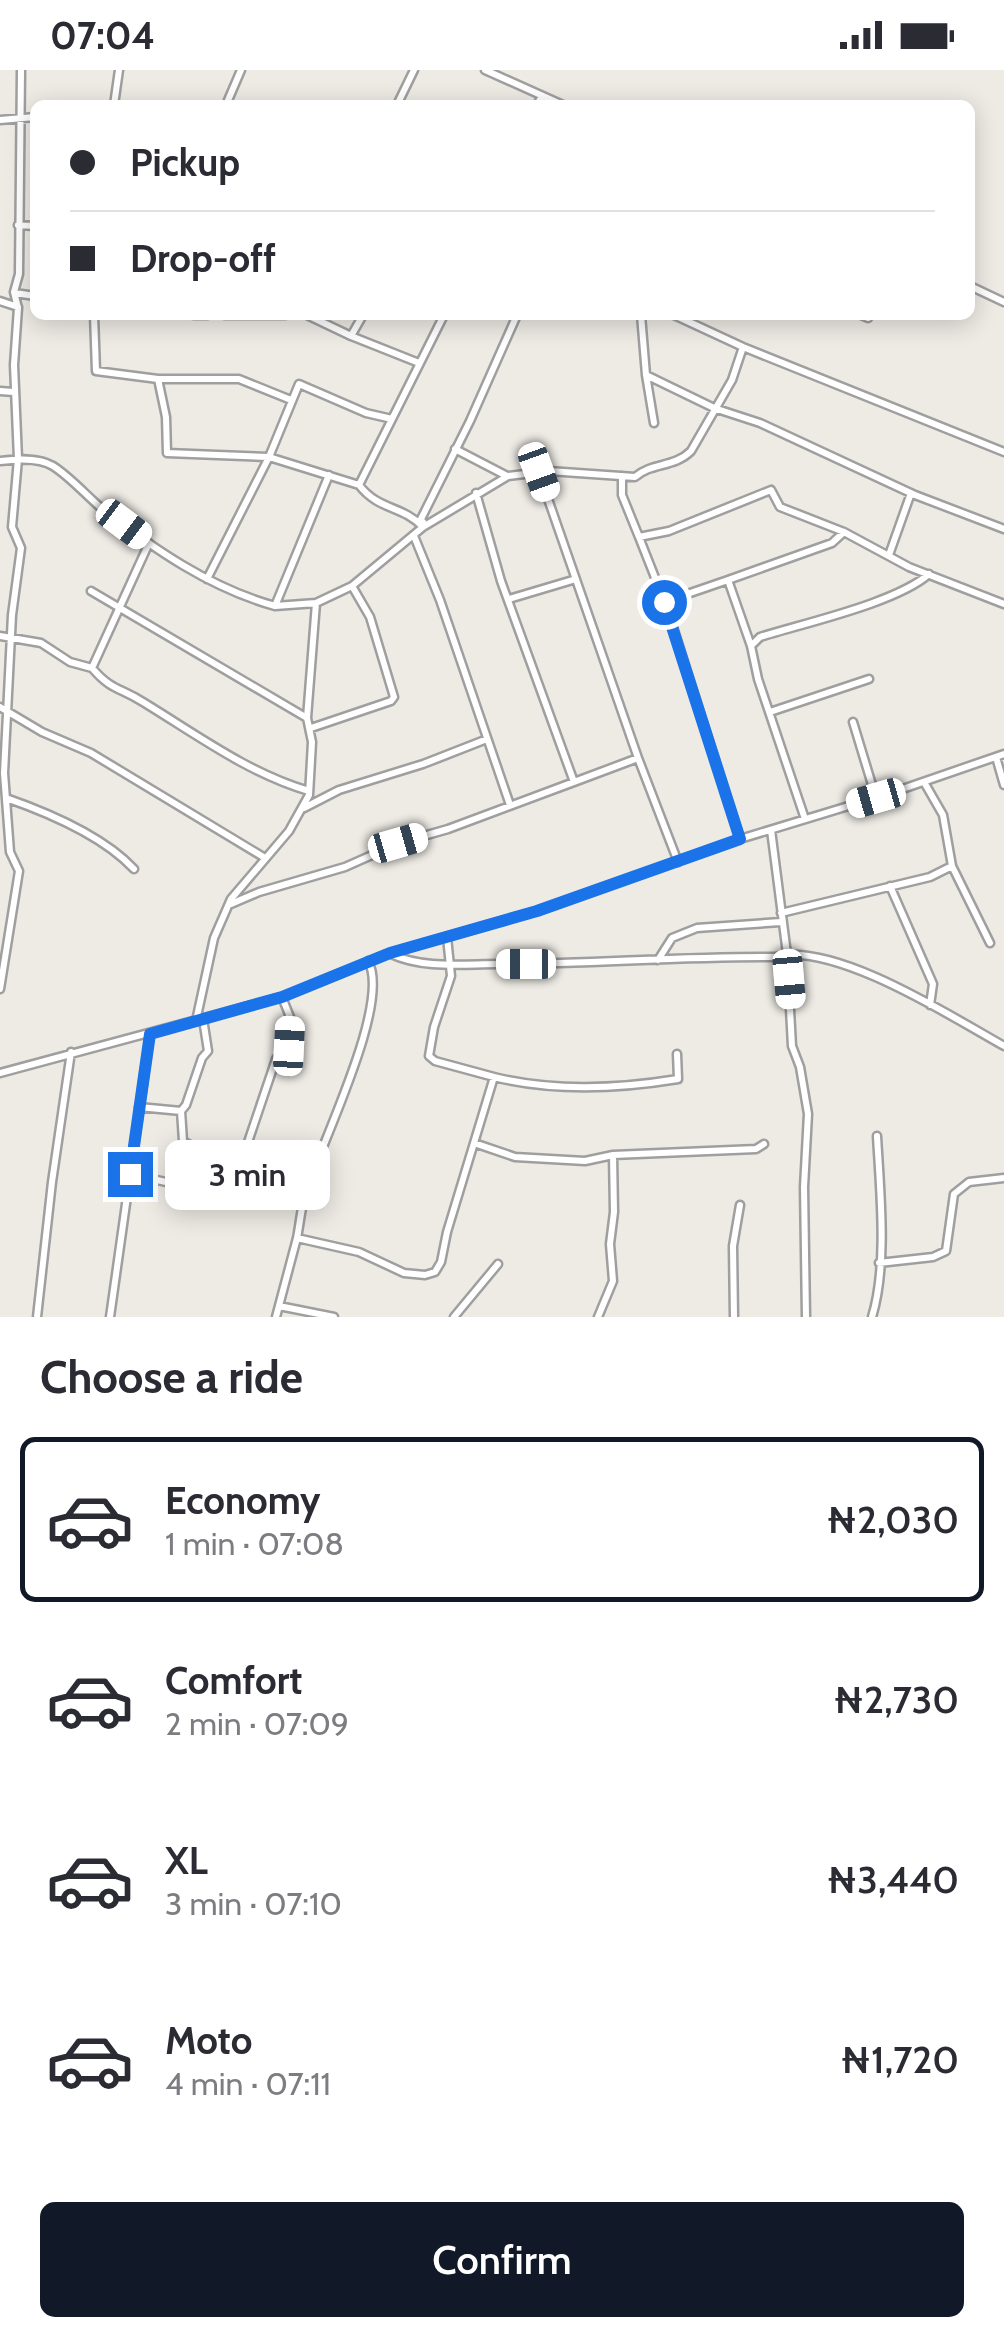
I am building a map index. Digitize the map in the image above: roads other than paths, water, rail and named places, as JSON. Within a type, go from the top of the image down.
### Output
[{"type":"street","points":[[0,989],[18,871],[10,852],[4,709],[21,548],[12,527],[18,459],[14,392],[18,308],[14,292],[19,274],[18,118],[22,70]]},
{"type":"street","points":[[115,100],[119,70]]},
{"type":"street","points":[[228,100],[240,70]]},
{"type":"street","points":[[399,100],[414,70]]},
{"type":"street","points":[[485,70],[551,100]]},
{"type":"street","points":[[540,100],[542,96]]},
{"type":"street","points":[[0,120],[30,117]]},
{"type":"street","points":[[18,224],[30,225]]},
{"type":"street","points":[[975,288],[1004,302]]},
{"type":"street","points":[[14,292],[30,295]]},
{"type":"street","points":[[0,301],[18,308]]},
{"type":"street","points":[[94,320],[96,371],[158,379],[239,379],[291,400]]},
{"type":"street","points":[[317,320],[418,362]]},
{"type":"street","points":[[351,336],[360,320]]},
{"type":"street","points":[[360,485],[441,320]]},
{"type":"street","points":[[0,461],[18,459],[52,465],[148,542],[246,598],[275,606],[316,604],[352,586],[424,524],[515,320]]},
{"type":"street","points":[[640,320],[654,422]]},
{"type":"street","points":[[684,320],[743,348],[1004,452]]},
{"type":"street","points":[[424,524],[508,476],[539,472],[635,477],[646,467],[682,460],[732,380],[743,348]]},
{"type":"street","points":[[646,375],[911,493],[1004,529]]},
{"type":"street","points":[[158,379],[168,453],[269,457],[360,485],[372,501],[424,524]]},
{"type":"street","points":[[207,579],[269,457],[298,384],[366,413],[392,419]]},
{"type":"street","points":[[0,392],[14,392]]},
{"type":"street","points":[[455,448],[508,476]]},
{"type":"street","points":[[539,472],[678,862]]},
{"type":"street","points":[[275,606],[329,475]]},
{"type":"street","points":[[622,476],[622,496],[664,602],[740,839]]},
{"type":"street","points":[[639,537],[669,530],[771,490],[780,507],[1004,604]]},
{"type":"street","points":[[476,493],[508,599],[574,782]]},
{"type":"street","points":[[889,555],[911,493]]},
{"type":"street","points":[[0,519],[13,521]]},
{"type":"street","points":[[664,602],[832,543],[844,532]]},
{"type":"street","points":[[414,536],[510,805]]},
{"type":"street","points":[[92,668],[148,542]]},
{"type":"street","points":[[751,646],[760,637],[847,611],[918,584],[928,574]]},
{"type":"street","points":[[508,599],[576,579]]},
{"type":"street","points":[[728,580],[806,819]]},
{"type":"street","points":[[310,729],[394,697],[370,616],[352,586]]},
{"type":"street","points":[[91,590],[307,718]]},
{"type":"street","points":[[282,997],[290,1017],[289,1046],[276,1059],[243,1157],[200,1150],[183,1141],[181,1110],[208,1051],[200,1020],[214,938],[231,899],[303,809],[309,791],[307,718],[316,604]]},
{"type":"street","points":[[0,636],[41,644],[70,662],[92,668],[108,686],[138,699],[234,759],[281,783],[309,791]]},
{"type":"street","points":[[770,712],[869,679]]},
{"type":"street","points":[[4,709],[42,732],[91,753],[266,858]]},
{"type":"street","points":[[853,722],[876,798]]},
{"type":"street","points":[[303,809],[339,790],[488,739]]},
{"type":"street","points":[[0,1073],[282,997],[390,953],[537,911],[740,839],[1000,755],[1004,785]]},
{"type":"street","points":[[230,905],[259,892],[345,867],[398,843],[638,758]]},
{"type":"street","points":[[924,782],[943,815],[952,866],[990,943]]},
{"type":"street","points":[[6,798],[40,810],[114,848],[134,869]]},
{"type":"street","points":[[771,830],[787,954],[792,1046],[808,1114],[806,1317]]},
{"type":"street","points":[[658,960],[672,938],[697,928],[781,918],[930,877],[952,866]]},
{"type":"street","points":[[890,886],[934,984],[930,1005]]},
{"type":"street","points":[[447,937],[450,984],[434,1027],[429,1056],[434,1061],[553,1088],[678,1079],[677,1054]]},
{"type":"street","points":[[390,953],[403,960],[450,964],[787,954],[822,958],[897,987],[1004,1046]]},
{"type":"street","points":[[276,1317],[306,1192],[332,1130],[372,1009],[372,968],[368,961]]},
{"type":"street","points":[[110,1317],[150,1034]]},
{"type":"street","points":[[37,1317],[71,1052]]},
{"type":"street","points":[[297,1238],[359,1252],[404,1273],[425,1276],[435,1272],[494,1077]]},
{"type":"street","points":[[139,1107],[181,1110]]},
{"type":"street","points":[[872,1317],[880,1263],[877,1136]]},
{"type":"street","points":[[474,1143],[516,1157],[585,1162],[613,1155],[756,1149],[764,1144]]},
{"type":"street","points":[[598,1317],[613,1280],[613,1155]]},
{"type":"street","points":[[130,1174],[166,1182]]},
{"type":"street","points":[[880,1263],[933,1257],[946,1251],[954,1194],[969,1182],[1004,1178]]},
{"type":"street","points":[[734,1317],[733,1246],[740,1206]]},
{"type":"street","points":[[454,1317],[498,1264]]},
{"type":"street","points":[[280,1306],[334,1317]]}]
